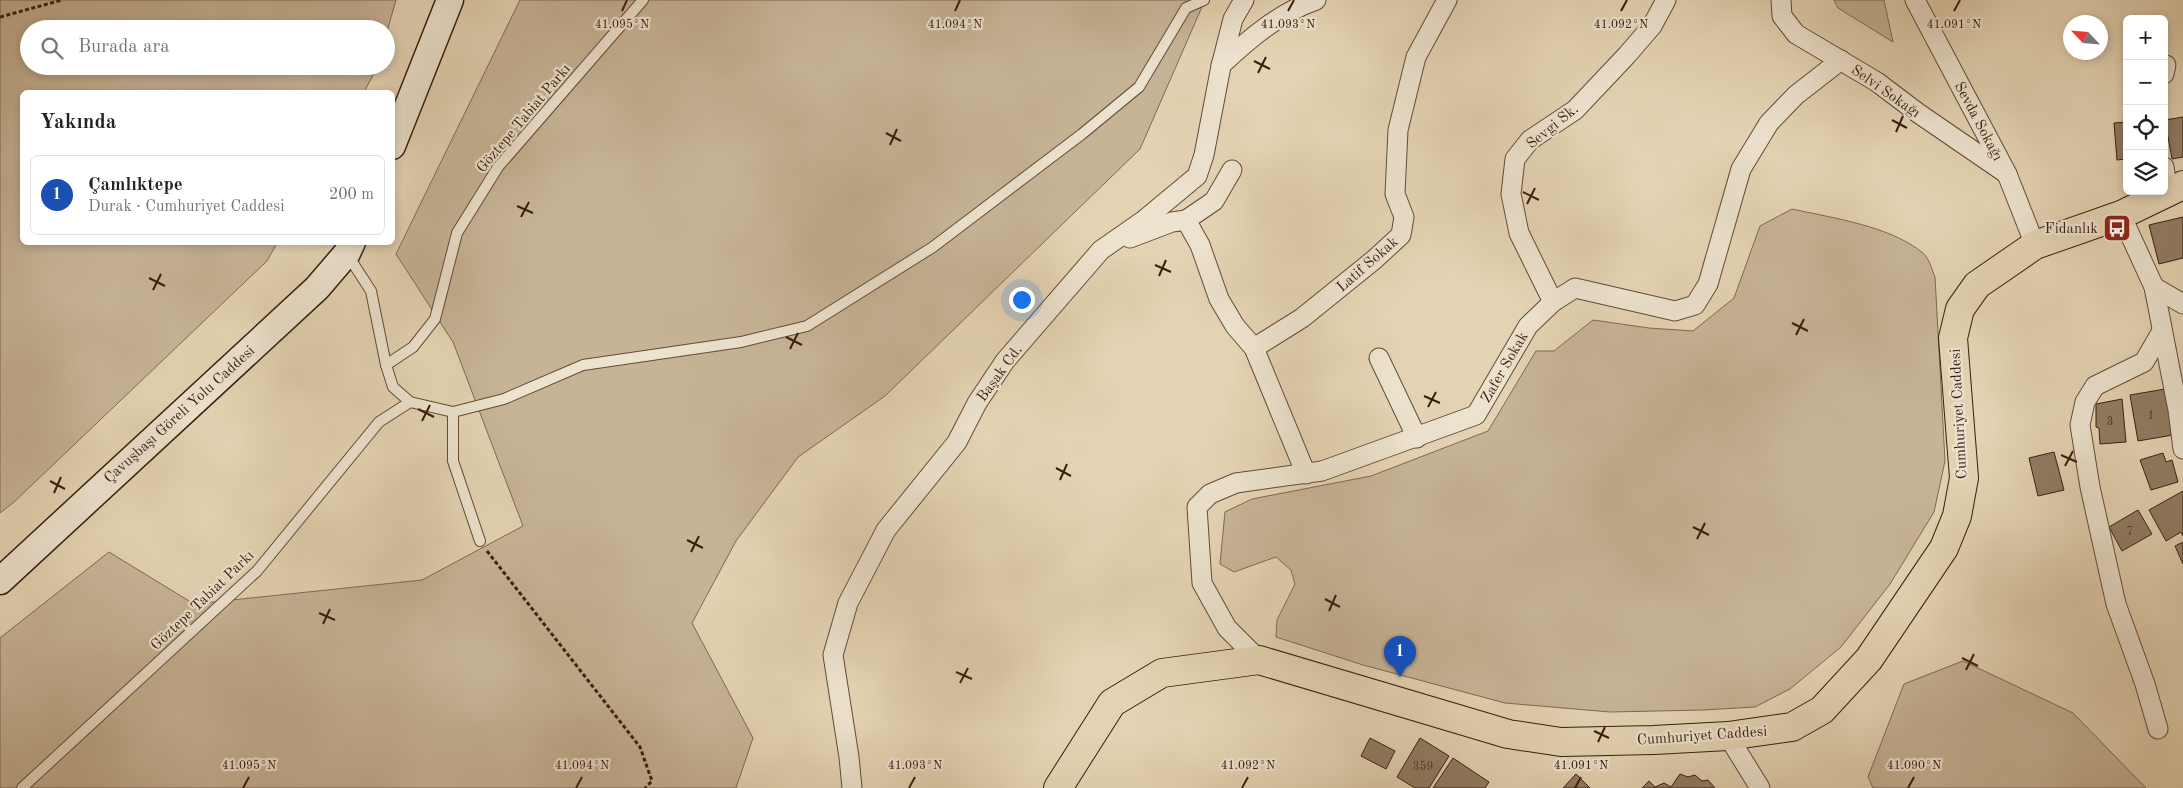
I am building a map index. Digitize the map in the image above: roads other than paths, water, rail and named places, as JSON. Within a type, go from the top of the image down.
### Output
[{"type":"main road","points":[[395,138],[450,0]]},
{"type":"main road","name":"Cumhuriyet Caddesi","points":[[1058,788],[1112,703],[1162,673],[1258,660],[1508,734],[1561,742],[1728,736],[1792,727],[1822,710],[1870,659],[1944,548],[1957,516],[1964,478],[1954,338],[1960,309],[1978,284],[2035,245],[2121,215],[2172,182]]},
{"type":"main road","name":"Çavuşbaşı Göreli Yolu Caddesi","points":[[0,581],[317,288],[349,248]]},
{"type":"street","name":"Başak Cd.","points":[[852,788],[849,756],[833,655],[848,603],[886,530],[957,442],[977,402],[1005,361],[1101,250],[1144,220],[1197,176],[1204,154],[1221,66],[1233,20],[1244,0]]},
{"type":"street","points":[[1221,66],[1250,37],[1301,5],[1316,0]]},
{"type":"street","name":"Latif Sokak","points":[[1254,348],[1302,318],[1401,235],[1404,217],[1395,194],[1398,130],[1416,57],[1447,0]]},
{"type":"street","name":"Sevgi Sk.","points":[[1553,302],[1518,232],[1511,194],[1515,159],[1530,140],[1574,110],[1627,56],[1652,26],[1666,0]]},
{"type":"street","name":"Selvi Sokağı","points":[[1781,0],[1782,16],[1796,34],[1877,82],[1918,114],[2007,174]]},
{"type":"street","name":"Sevda Sokağı","points":[[1915,0],[2007,174],[2035,245]]},
{"type":"street","name":"Zafer Sokak","points":[[1258,660],[1227,628],[1202,583],[1197,506],[1210,494],[1236,483],[1322,471],[1476,416],[1528,326],[1553,302],[1575,288],[1675,311],[1695,305],[1708,284],[1741,169],[1769,123],[1796,95],[1841,60]]},
{"type":"street","points":[[1101,250],[1172,222],[1186,220],[1214,201],[1232,170]]},
{"type":"street","points":[[2121,215],[2154,287],[2178,410],[2183,449]]},
{"type":"street","points":[[1186,220],[1200,246],[1219,299],[1235,326],[1254,348],[1306,474]]},
{"type":"street","points":[[2154,287],[2183,304]]},
{"type":"street","points":[[2158,729],[2145,684],[2116,604],[2090,488],[2080,425],[2085,402],[2096,386],[2144,362],[2162,331]]},
{"type":"street","points":[[1379,358],[1417,438]]},
{"type":"street","points":[[1728,736],[1760,788]]},
{"type":"lane","name":"Göztepe Tabiat Parkı","points":[[386,365],[413,347],[435,319],[457,233],[498,166],[643,0]]},
{"type":"lane","points":[[349,248],[371,291],[386,365],[393,386],[410,402],[453,412],[504,399],[583,365],[741,342],[808,326],[934,247],[1082,134],[1138,87],[1186,8],[1204,0]]},
{"type":"lane","name":"Göztepe Tabiat Parkı","points":[[22,788],[257,571],[379,422],[410,402]]},
{"type":"lane","points":[[453,412],[453,461],[480,542]]},
{"type":"place","name":"Fidanlık","points":[[2117,228]]},
{"type":"place","name":"Çamlıktepe","points":[[1400,677]]}]
